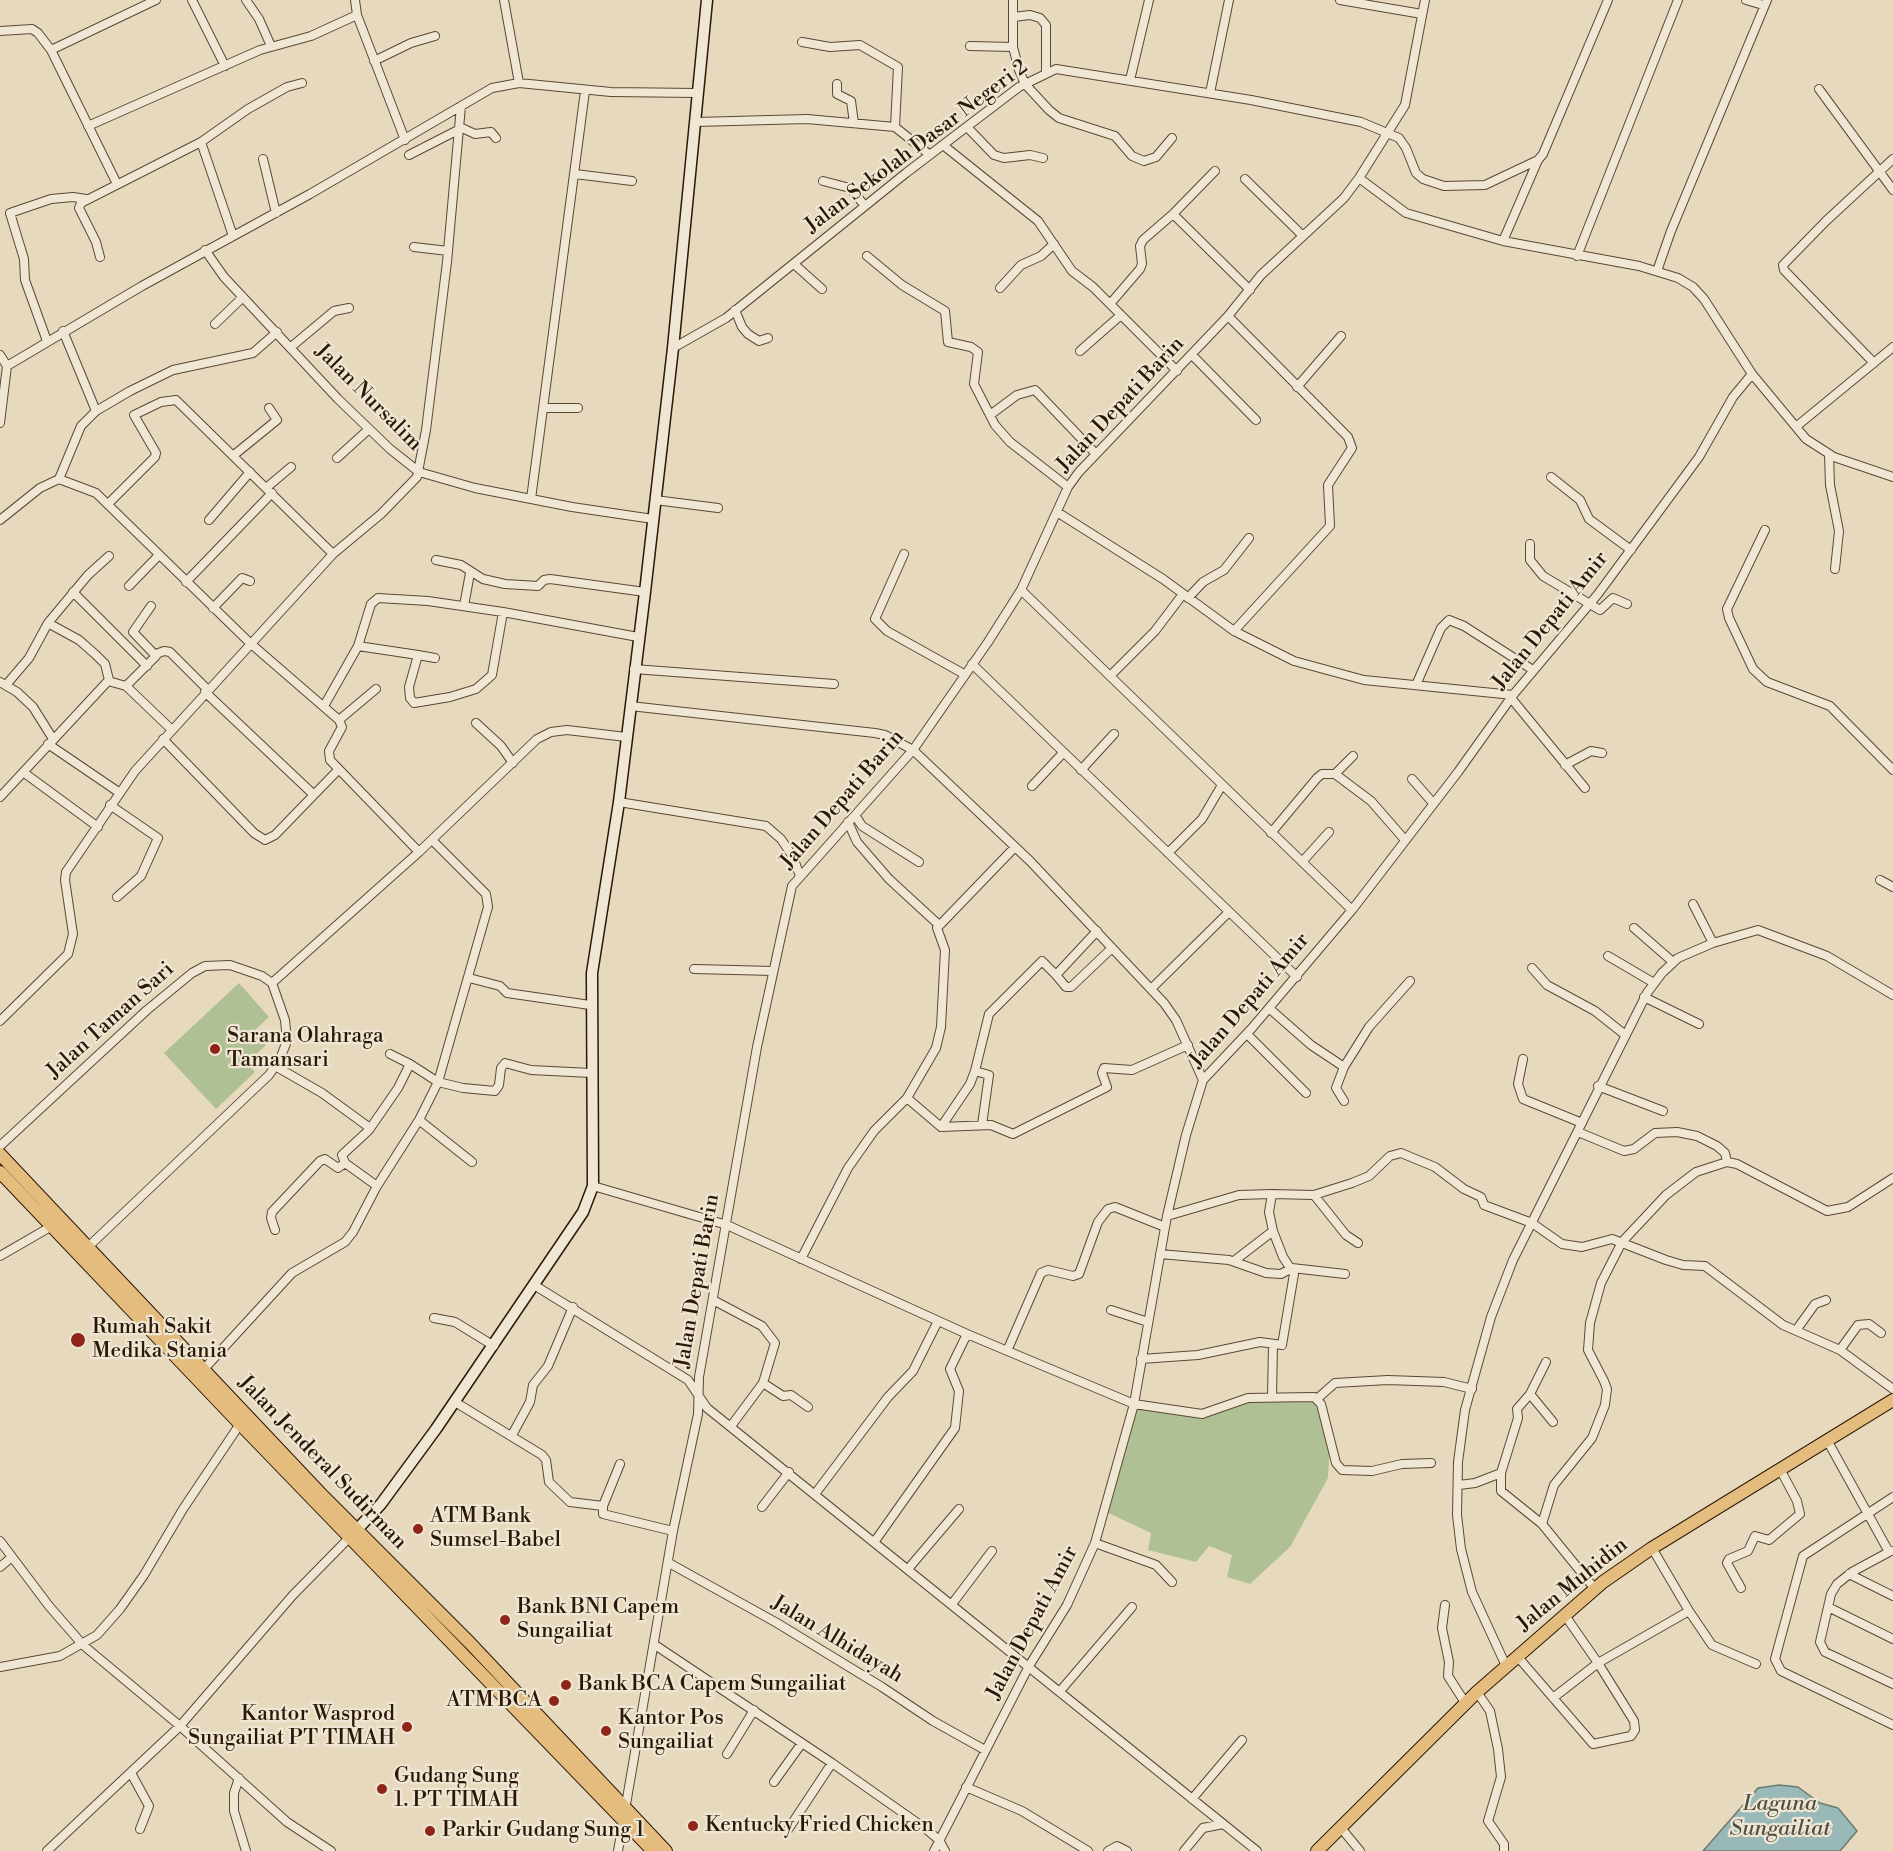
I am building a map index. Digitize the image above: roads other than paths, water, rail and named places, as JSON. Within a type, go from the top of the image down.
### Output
[{"type":"highway","name":"Jalan Jenderal Sudirman","points":[[0,1154],[204,1369],[354,1533],[625,1816],[653,1851]]},
{"type":"highway","name":"Jalan Jenderal Sudirman","points":[[0,1172],[240,1424],[354,1533]]},
{"type":"highway","name":"Jalan Muhidin","points":[[1317,1851],[1503,1666],[1595,1589],[1652,1548],[1893,1400]]},
{"type":"highway","name":"Jalan Jenderal Sudirman","points":[[625,1816],[666,1851]]},
{"type":"main road","points":[[354,1533],[381,1504],[494,1346],[583,1212],[593,1186],[591,973],[619,802],[645,592],[673,348],[707,0]]},
{"type":"street","points":[[51,50],[156,0]]},
{"type":"street","points":[[192,0],[225,66]]},
{"type":"street","points":[[246,0],[259,19],[271,46]]},
{"type":"street","points":[[355,0],[357,15],[405,140]]},
{"type":"street","points":[[504,0],[519,82]]},
{"type":"street","points":[[1013,0],[1013,47],[1025,84],[1054,115],[1115,136],[1137,159],[1148,161],[1156,158],[1172,138]]},
{"type":"street","points":[[1130,80],[1149,0]]},
{"type":"street","points":[[1210,93],[1229,0]]},
{"type":"street","points":[[1340,0],[1422,14]]},
{"type":"street","name":"Jalan Depati Barin","points":[[618,1851],[636,1732],[655,1645],[673,1531],[698,1414],[699,1377],[757,1047],[788,898],[800,876],[823,854],[913,750],[972,664],[1022,590],[1068,488],[1096,454],[1192,355],[1250,290],[1344,198],[1359,178],[1405,105],[1425,0]]},
{"type":"street","points":[[1503,241],[1538,160],[1543,154],[1608,0]]},
{"type":"street","points":[[1577,256],[1678,0]]},
{"type":"street","points":[[1657,271],[1671,231],[1765,2],[1746,0]]},
{"type":"street","points":[[88,126],[271,46],[311,36],[357,15]]},
{"type":"street","points":[[1013,17],[1030,15],[1040,18],[1046,25],[1046,72]]},
{"type":"street","points":[[0,31],[32,29],[51,50],[117,184]]},
{"type":"street","points":[[374,61],[411,43],[435,36]]},
{"type":"street","points":[[802,42],[821,47],[860,45],[898,67],[895,127]]},
{"type":"street","points":[[970,46],[1013,47]]},
{"type":"street","name":"Jalan Sekolah Dasar Negeri 2","points":[[673,348],[735,310],[930,155],[1025,84],[1046,72],[1059,69],[1210,93],[1361,122],[1402,141],[1420,177],[1443,186],[1485,184],[1538,160]]},
{"type":"street","points":[[6,366],[63,331],[405,140],[492,88],[519,82],[585,91],[698,93]]},
{"type":"street","points":[[47,341],[25,280],[24,259],[10,213],[51,199],[86,199],[201,142],[248,109],[287,87],[302,83]]},
{"type":"street","points":[[837,84],[837,94],[851,101],[854,123]]},
{"type":"street","points":[[1819,89],[1893,190]]},
{"type":"street","points":[[531,499],[585,91]]},
{"type":"street","points":[[0,1021],[68,954],[73,934],[65,876],[110,805],[148,755],[333,554],[407,490],[419,472],[448,251],[461,106]]},
{"type":"street","points":[[695,122],[762,119],[895,127],[930,155]]},
{"type":"street","points":[[967,127],[994,155],[1004,158],[1029,155],[1043,158]]},
{"type":"street","points":[[409,154],[460,128],[475,134],[492,133],[496,138]]},
{"type":"street","points":[[201,142],[233,236]]},
{"type":"street","points":[[944,145],[1038,221],[1072,271],[1110,304],[1177,370]]},
{"type":"street","points":[[263,159],[276,213]]},
{"type":"street","points":[[1874,363],[1784,270],[1783,265],[1826,220],[1893,159]]},
{"type":"street","points":[[1110,304],[1140,269],[1142,242],[1215,171]]},
{"type":"street","points":[[575,174],[632,181]]},
{"type":"street","points":[[1359,178],[1406,213],[1503,241],[1657,271],[1678,278],[1693,287],[1723,327],[1752,374],[1806,439],[1829,454],[1893,477]]},
{"type":"street","points":[[1245,179],[1303,236]]},
{"type":"street","points":[[823,181],[850,188],[865,206]]},
{"type":"street","points":[[86,199],[80,208],[96,242],[100,257]]},
{"type":"street","points":[[1173,214],[1250,290]]},
{"type":"street","points":[[1000,288],[1021,265],[1041,256],[1054,244]]},
{"type":"street","points":[[414,247],[448,251]]},
{"type":"street","name":"Jalan Nursalim","points":[[206,250],[243,297],[369,429],[419,472],[475,488],[653,519]]},
{"type":"street","points":[[867,256],[902,285],[945,311],[945,333],[949,343],[976,350],[978,356],[974,384],[990,415],[1010,442],[1068,488]]},
{"type":"street","points":[[794,264],[822,289]]},
{"type":"street","points":[[215,324],[243,297]]},
{"type":"street","points":[[291,347],[334,311],[349,308]]},
{"type":"street","points":[[735,310],[742,327],[748,334],[759,341],[768,338]]},
{"type":"street","points":[[1080,351],[1121,315]]},
{"type":"street","points":[[1228,316],[1348,437],[1352,448],[1328,485],[1330,526],[1234,631]]},
{"type":"street","points":[[63,331],[96,411]]},
{"type":"street","points":[[0,520],[40,488],[59,479],[81,426],[96,411],[130,390],[173,370],[253,353],[277,332]]},
{"type":"street","points":[[1297,387],[1341,336]]},
{"type":"street","points":[[1797,426],[1893,347]]},
{"type":"street","points":[[0,355],[6,366],[0,423]]},
{"type":"street","points":[[1192,355],[1256,420]]},
{"type":"street","name":"Jalan Depati Amir","points":[[934,1851],[1029,1666],[1067,1605],[1095,1543],[1134,1404],[1167,1216],[1186,1135],[1203,1080],[1270,1009],[1352,910],[1533,670],[1590,604],[1699,457],[1733,397],[1752,374]]},
{"type":"street","points":[[990,415],[1017,395],[1035,390],[1096,454]]},
{"type":"street","points":[[108,504],[155,457],[156,453],[134,416],[161,402],[174,400],[182,403],[333,554]]},
{"type":"street","points":[[234,455],[277,420],[269,408]]},
{"type":"street","points":[[544,408],[578,408]]},
{"type":"street","points":[[337,458],[369,429]]},
{"type":"street","points":[[1829,454],[1830,485],[1839,531],[1835,569]]},
{"type":"street","points":[[186,582],[291,466]]},
{"type":"street","points":[[209,520],[250,472]]},
{"type":"street","points":[[1551,477],[1580,500],[1589,519],[1631,550]]},
{"type":"street","points":[[59,479],[96,493],[250,643],[339,720],[342,727],[328,754],[338,770],[419,852]]},
{"type":"street","points":[[655,501],[718,508]]},
{"type":"street","points":[[1057,512],[1186,596],[1234,631],[1294,662],[1364,680],[1512,697],[1585,788]]},
{"type":"street","points":[[1765,530],[1727,609],[1753,669],[1767,682],[1830,706],[1893,770]]},
{"type":"street","points":[[1110,676],[1186,596],[1203,582],[1224,570],[1249,538]]},
{"type":"street","points":[[1530,544],[1530,560],[1536,569],[1590,604],[1602,610],[1613,598],[1627,604]]},
{"type":"street","points":[[904,554],[875,614],[875,619],[887,631],[964,674]]},
{"type":"street","points":[[129,586],[159,555]]},
{"type":"street","points":[[109,556],[73,592],[48,623],[29,658],[3,683],[33,707],[50,742],[120,793]]},
{"type":"street","points":[[436,560],[461,566],[483,579],[505,584],[538,586],[544,580],[550,579],[645,592]]},
{"type":"street","points":[[464,606],[470,573]]},
{"type":"street","points":[[213,608],[242,578],[250,581]]},
{"type":"street","points":[[1022,590],[1352,910]]},
{"type":"street","points":[[73,592],[147,666]]},
{"type":"street","points":[[324,706],[358,646],[371,604],[376,598],[464,606],[638,637]]},
{"type":"street","points":[[152,606],[133,632],[156,654]]},
{"type":"street","points":[[418,655],[409,687],[410,698],[414,703],[450,697],[476,689],[490,679],[494,671],[502,612]]},
{"type":"street","points":[[1416,685],[1441,628],[1449,620],[1464,626],[1533,670]]},
{"type":"street","points":[[48,623],[79,640],[96,655],[105,664],[109,680],[119,686],[126,686],[156,654],[164,651],[170,652],[206,691],[313,794]]},
{"type":"street","points":[[358,646],[435,658]]},
{"type":"street","points":[[972,664],[1296,977]]},
{"type":"street","points":[[634,669],[834,684]]},
{"type":"street","points":[[0,797],[109,680]]},
{"type":"street","points":[[126,686],[172,730]]},
{"type":"street","points":[[339,720],[376,689]]},
{"type":"street","points":[[630,706],[875,733],[885,735],[913,750],[1015,847],[1151,989],[1176,1020],[1203,1080]]},
{"type":"street","points":[[477,723],[501,746],[513,763]]},
{"type":"street","points":[[88,1247],[275,1066],[285,1051],[287,1041],[281,1003],[272,983],[419,852],[537,739],[551,732],[577,730],[626,737]]},
{"type":"street","points":[[1081,770],[1114,734]]},
{"type":"street","points":[[163,740],[263,840],[275,835],[338,770]]},
{"type":"street","points":[[1565,765],[1591,751],[1602,753]]},
{"type":"street","points":[[1032,786],[1063,753]]},
{"type":"street","points":[[1335,774],[1353,756]]},
{"type":"street","points":[[23,771],[62,803],[98,826]]},
{"type":"street","points":[[1271,833],[1317,778],[1322,774],[1335,774],[1371,801],[1405,840]]},
{"type":"street","points":[[1412,779],[1432,803]]},
{"type":"street","points":[[1168,853],[1202,819],[1222,785]]},
{"type":"street","points":[[619,802],[766,826],[781,839],[793,857],[800,876]]},
{"type":"street","points":[[110,805],[158,838],[141,876],[117,897]]},
{"type":"street","points":[[855,815],[862,826]]},
{"type":"street","points":[[849,824],[857,842],[889,879],[939,925]]},
{"type":"street","points":[[849,824],[862,826],[919,862]]},
{"type":"street","points":[[1302,862],[1329,832]]},
{"type":"street","points":[[204,1369],[292,1274],[345,1242],[362,1219],[376,1186],[419,1120],[438,1082],[487,911],[487,898],[432,840]]},
{"type":"street","points":[[801,1259],[849,1168],[874,1131],[907,1098],[936,1048],[941,1027],[945,956],[944,945],[937,933],[939,925],[958,909],[1015,847]]},
{"type":"street","points":[[1880,880],[1893,887]]},
{"type":"street","points":[[1694,904],[1713,943]]},
{"type":"street","points":[[1151,989],[1229,912]]},
{"type":"street","points":[[1634,927],[1673,963]]},
{"type":"street","points":[[1503,1666],[1497,1646],[1472,1592],[1461,1549],[1457,1515],[1460,1433],[1491,1317],[1513,1260],[1644,997],[1673,963],[1713,943],[1758,930],[1827,956],[1893,995]]},
{"type":"street","points":[[1056,975],[1097,931]]},
{"type":"street","points":[[941,1127],[970,1084],[987,1021],[993,1008],[1042,961],[1066,987],[1071,987],[1112,948]]},
{"type":"street","points":[[1608,956],[1654,983]]},
{"type":"street","name":"Jalan Taman Sari","points":[[0,1146],[147,1010],[192,973],[205,966],[230,965],[262,976],[272,983]]},
{"type":"street","points":[[1532,968],[1547,985],[1595,1011],[1624,1034]]},
{"type":"street","points":[[694,969],[773,971]]},
{"type":"street","points":[[469,978],[500,986],[507,993],[590,1005]]},
{"type":"street","points":[[1344,1101],[1336,1088],[1344,1067],[1369,1027],[1410,981]]},
{"type":"street","points":[[1644,997],[1699,1024]]},
{"type":"street","points":[[1270,1009],[1311,1045],[1344,1067]]},
{"type":"street","points":[[1247,1034],[1306,1093]]},
{"type":"street","points":[[907,1098],[941,1127],[993,1125],[1013,1134],[1107,1087],[1102,1073],[1104,1068],[1132,1070],[1188,1045]]},
{"type":"street","points":[[390,1054],[438,1082],[463,1088],[495,1091],[499,1085],[501,1068],[507,1063],[531,1070],[591,1073]]},
{"type":"street","points":[[1523,1059],[1518,1084],[1523,1100],[1582,1123]]},
{"type":"street","points":[[376,1186],[345,1163],[344,1152],[370,1128],[398,1088],[410,1064]]},
{"type":"street","points":[[275,1066],[322,1093],[370,1128]]},
{"type":"street","points":[[975,1071],[989,1075],[982,1125]]},
{"type":"street","points":[[1598,1086],[1663,1111]]},
{"type":"street","points":[[419,1120],[472,1162]]},
{"type":"street","points":[[1578,1132],[1624,1151],[1634,1149],[1655,1133],[1677,1132],[1697,1136],[1717,1146],[1725,1153],[1727,1162]]},
{"type":"street","points":[[1167,1216],[1239,1195],[1314,1195],[1369,1176],[1390,1156],[1401,1153],[1435,1167],[1464,1189],[1481,1197],[1487,1206],[1532,1223],[1563,1244],[1582,1247],[1612,1239],[1683,1265],[1705,1266],[1783,1324],[1840,1350],[1893,1389]]},
{"type":"street","points":[[275,1230],[271,1218],[272,1212],[320,1161],[326,1160],[338,1168],[345,1163]]},
{"type":"street","points":[[1542,1524],[1554,1485],[1592,1438],[1605,1405],[1604,1381],[1588,1350],[1590,1323],[1601,1283],[1676,1187],[1696,1172],[1727,1162],[1737,1164],[1827,1211],[1848,1207],[1893,1178]]},
{"type":"street","points":[[593,1186],[727,1225],[967,1334],[1134,1404],[1202,1414],[1248,1398],[1318,1398],[1335,1383],[1429,1380],[1472,1389]]},
{"type":"street","points":[[1141,1359],[1198,1355],[1260,1341],[1279,1346],[1284,1342],[1293,1291],[1292,1268],[1283,1257],[1273,1231],[1269,1212],[1272,1194]]},
{"type":"street","points":[[1314,1195],[1346,1235],[1358,1243]]},
{"type":"street","points":[[1007,1351],[1041,1273],[1048,1270],[1072,1276],[1078,1274],[1098,1222],[1108,1209],[1115,1208],[1165,1227]]},
{"type":"street","points":[[0,1256],[52,1226]]},
{"type":"street","points":[[1234,1262],[1273,1231]]},
{"type":"street","points":[[1160,1254],[1234,1262],[1266,1273],[1281,1274],[1292,1268],[1345,1274]]},
{"type":"street","points":[[534,1286],[573,1307],[685,1377],[707,1408],[1060,1690],[1257,1851]]},
{"type":"street","points":[[713,1300],[762,1326],[771,1335],[775,1347],[763,1383],[731,1426]]},
{"type":"street","points":[[1797,1329],[1815,1304],[1826,1300]]},
{"type":"street","points":[[512,1435],[530,1402],[533,1385],[548,1366],[573,1307]]},
{"type":"street","points":[[1111,1310],[1148,1322]]},
{"type":"street","points":[[434,1318],[456,1322],[494,1346]]},
{"type":"street","points":[[815,1494],[894,1389],[912,1371],[938,1321]]},
{"type":"street","points":[[1840,1350],[1858,1325],[1869,1324],[1881,1333]]},
{"type":"street","points":[[875,1541],[955,1428],[959,1391],[950,1369],[967,1334]]},
{"type":"street","points":[[1272,1345],[1272,1397]]},
{"type":"street","points":[[1546,1362],[1530,1394],[1517,1409],[1518,1418],[1500,1473],[1503,1493],[1554,1536],[1595,1589]]},
{"type":"street","points":[[763,1383],[783,1396],[791,1395],[808,1407]]},
{"type":"street","points":[[1530,1394],[1553,1422]]},
{"type":"street","points":[[1318,1398],[1336,1463],[1342,1470],[1372,1471],[1402,1464],[1431,1463]]},
{"type":"street","points":[[454,1402],[512,1435],[543,1456],[547,1478],[558,1494],[573,1504],[603,1506]]},
{"type":"street","points":[[0,1667],[60,1656],[83,1645],[103,1629],[126,1601],[183,1509],[240,1424]]},
{"type":"street","points":[[1827,1440],[1867,1514],[1891,1551],[1849,1574],[1837,1584],[1831,1594],[1820,1642],[1821,1649],[1893,1684]]},
{"type":"street","points":[[620,1464],[603,1506],[603,1512],[608,1517],[673,1531]]},
{"type":"street","points":[[1741,1588],[1727,1563],[1729,1559],[1748,1551],[1755,1536],[1770,1539],[1800,1514],[1797,1501],[1780,1469]]},
{"type":"street","points":[[762,1506],[789,1473]]},
{"type":"street","points":[[1458,1485],[1475,1483],[1500,1473]]},
{"type":"street","points":[[1893,1497],[1803,1556],[1776,1663],[1781,1671],[1807,1685],[1893,1725]]},
{"type":"street","points":[[908,1569],[959,1509]]},
{"type":"street","points":[[47,1851],[180,1726],[293,1595],[354,1533]]},
{"type":"street","points":[[0,1541],[83,1645],[180,1726],[287,1822],[331,1851]]},
{"type":"street","points":[[1095,1543],[1156,1565],[1172,1582]]},
{"type":"street","points":[[1652,1548],[1712,1645],[1756,1664]]},
{"type":"street","points":[[952,1604],[992,1551]]},
{"type":"street","points":[[0,1567],[12,1557]]},
{"type":"street","name":"Jalan Alhidayah","points":[[669,1563],[777,1623],[933,1721],[985,1750]]},
{"type":"street","points":[[1849,1574],[1893,1596]]},
{"type":"street","points":[[1445,1605],[1442,1628],[1449,1662],[1448,1676],[1466,1704]]},
{"type":"street","points":[[1060,1690],[1131,1607]]},
{"type":"street","points":[[1828,1607],[1893,1639]]},
{"type":"street","points":[[1552,1698],[1598,1663],[1689,1611]]},
{"type":"street","points":[[1517,1656],[1593,1744],[1631,1736],[1635,1730],[1634,1720],[1564,1614]]},
{"type":"street","points":[[655,1645],[832,1763],[939,1840],[945,1851]]},
{"type":"street","points":[[1479,1691],[1490,1711],[1501,1777],[1488,1821],[1504,1844],[1504,1851]]},
{"type":"street","points":[[727,1754],[754,1710]]},
{"type":"street","points":[[1192,1799],[1242,1740]]},
{"type":"street","points":[[774,1782],[802,1743]]},
{"type":"street","points":[[789,1827],[832,1763]]},
{"type":"street","points":[[131,1773],[149,1806],[140,1829]]},
{"type":"street","points":[[239,1778],[234,1793],[234,1811],[246,1851]]},
{"type":"street","points":[[966,1787],[1022,1811],[1088,1851]]},
{"type":"street","points":[[1184,1851],[1203,1828],[1223,1824]]},
{"type":"street","points":[[1341,1828],[1360,1851]]},
{"type":"street","points":[[1108,1851],[1117,1846],[1127,1851]]},
{"type":"water","name":"Laguna Sungailiat","points":[[1779,1785],[1798,1787],[1820,1803],[1838,1808],[1857,1831],[1840,1851],[1703,1851],[1758,1788]]},
{"type":"place","name":"Sarana Olahraga Tamansari","points":[[215,1049]]},
{"type":"place","name":"Rumah Sakit Medika Stania","points":[[78,1340]]},
{"type":"place","name":"ATM Bank Sumsel-Babel","points":[[418,1529]]},
{"type":"place","name":"Bank BNI Capem Sungailiat","points":[[505,1620]]},
{"type":"place","name":"Bank BCA Capem Sungailiat","points":[[566,1685]]},
{"type":"place","name":"ATM BCA","points":[[554,1701]]},
{"type":"place","name":"Kantor Wasprod Sungailiat PT TIMAH","points":[[407,1727]]},
{"type":"place","name":"Kantor Pos Sungailiat","points":[[606,1731]]},
{"type":"place","name":"Gudang Sung 1. PT TIMAH","points":[[382,1789]]},
{"type":"place","name":"Kentucky Fried Chicken","points":[[693,1826]]},
{"type":"place","name":"Parkir Gudang Sung 1","points":[[430,1831]]}]
